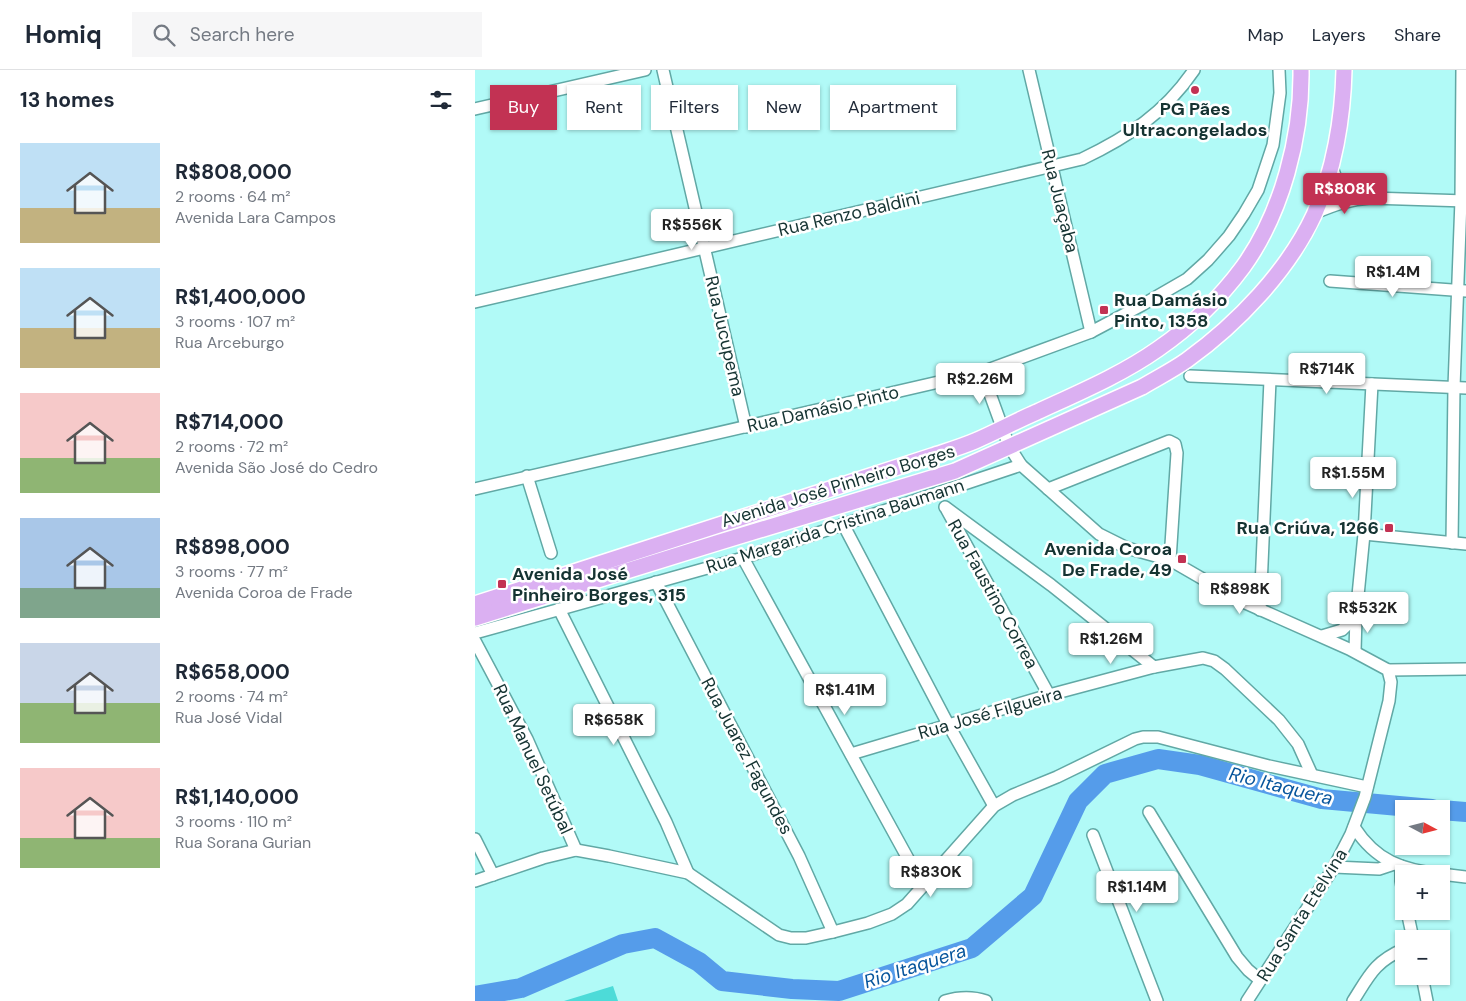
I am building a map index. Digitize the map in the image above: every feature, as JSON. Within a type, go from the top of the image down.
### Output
[{"type":"main road","name":"Avenida José Pinheiro Borges","points":[[475,604],[975,441],[1081,393],[1158,349],[1188,326],[1217,298],[1243,267],[1263,234],[1279,197],[1289,165],[1298,125],[1301,70]]},
{"type":"main road","name":"Avenida José Pinheiro Borges","points":[[475,618],[729,539],[955,472],[1141,387],[1187,360],[1213,340],[1265,287],[1287,260],[1315,213],[1330,164],[1342,102],[1344,70]]},
{"type":"street","points":[[475,110],[645,70]]},
{"type":"street","name":"Rua Jucupema","points":[[663,70],[745,426]]},
{"type":"street","name":"Rua Juaçaba","points":[[1029,70],[1091,332]]},
{"type":"street","name":"Rua Renzo Baldini","points":[[475,302],[1082,159],[1134,131],[1147,121],[1166,103],[1193,70]]},
{"type":"street","name":"Rua Damásio Pinto","points":[[475,489],[982,372],[1091,332],[1187,279],[1208,260],[1229,236],[1258,190],[1273,145],[1280,93],[1279,70]]},
{"type":"street","points":[[1452,543],[1454,388],[1462,290],[1464,200],[1463,70]]},
{"type":"street","points":[[1330,164],[1341,189],[1371,198]]},
{"type":"street","points":[[1315,213],[1342,202],[1371,198],[1464,200]]},
{"type":"street","points":[[1330,281],[1462,290]]},
{"type":"street","points":[[982,372],[1009,446],[1021,465],[1094,529],[1116,543],[1170,560],[1260,610],[1323,636],[1388,670],[1466,668]]},
{"type":"street","points":[[1190,376],[1466,388]]},
{"type":"street","points":[[1260,610],[1270,380]]},
{"type":"street","points":[[1355,652],[1355,616],[1364,534],[1372,384]]},
{"type":"street","points":[[1049,490],[1169,441],[1175,444],[1177,453],[1170,560]]},
{"type":"street","name":"Rua Margarida Cristina Baumann","points":[[475,633],[743,558],[1021,465]]},
{"type":"street","points":[[527,476],[551,553]]},
{"type":"street","name":"Rua Faustino Correa","points":[[939,492],[945,507],[1049,695]]},
{"type":"street","points":[[945,507],[1051,585],[1154,667]]},
{"type":"street","points":[[843,524],[948,724],[995,806]]},
{"type":"street","points":[[1364,534],[1466,544]]},
{"type":"street","points":[[743,558],[923,886]]},
{"type":"street","name":"Rua Juarez Fagundes","points":[[656,582],[799,856],[833,932]]},
{"type":"street","points":[[559,609],[666,822],[688,873]]},
{"type":"street","points":[[1323,636],[1342,630],[1355,616]]},
{"type":"street","name":"Rua Manuel Setúbal","points":[[475,641],[527,739],[576,850]]},
{"type":"street","name":"Rua José Filgueira","points":[[851,754],[1049,695],[1154,667],[1197,658],[1208,658],[1246,687],[1279,720],[1298,744],[1311,775]]},
{"type":"street","name":"Rua Santa Etelvina","points":[[1247,1001],[1334,868],[1355,823],[1366,792],[1389,700],[1391,682],[1388,670]]},
{"type":"street","points":[[475,881],[543,858],[576,850],[688,873],[779,935],[791,938],[806,938],[868,923],[892,914],[907,904],[995,806],[1013,795],[1143,737],[1158,737],[1311,775],[1366,792]]},
{"type":"street","points":[[1149,812],[1237,957],[1260,980]]},
{"type":"street","points":[[1355,823],[1370,848],[1397,865]]},
{"type":"street","points":[[1093,835],[1157,1001]]},
{"type":"street","points":[[475,839],[493,875]]},
{"type":"street","points":[[1334,868],[1379,869],[1395,865]]},
{"type":"street","points":[[1450,875],[1466,876]]},
{"type":"street","points":[[1353,1001],[1374,968],[1384,959],[1395,954]]},
{"type":"street","points":[[1423,985],[1427,1001]]},
{"type":"street","points":[[945,1001],[973,997],[986,1001]]},
{"type":"shaded area","points":[[613,986],[618,1001],[564,1001]]},
{"type":"waterway","name":"Rio Itaquera","points":[[475,996],[521,988],[623,944],[655,938],[699,962],[722,981],[792,989],[839,991],[972,948],[1033,896],[1078,801],[1105,774],[1158,759],[1200,765],[1322,799],[1395,806]]},
{"type":"waterway","name":"Rio Itaquera","points":[[1450,811],[1466,812]]},
{"type":"place","name":"PG Pães Ultracongelados","points":[[1195,90]]},
{"type":"place","name":"Rua Damásio Pinto, 1358","points":[[1104,310]]},
{"type":"place","name":"Rua Criúva, 1266","points":[[1389,528]]},
{"type":"place","name":"Avenida Coroa De Frade, 49","points":[[1182,559]]},
{"type":"place","name":"Avenida José Pinheiro Borges, 315","points":[[502,584]]}]
